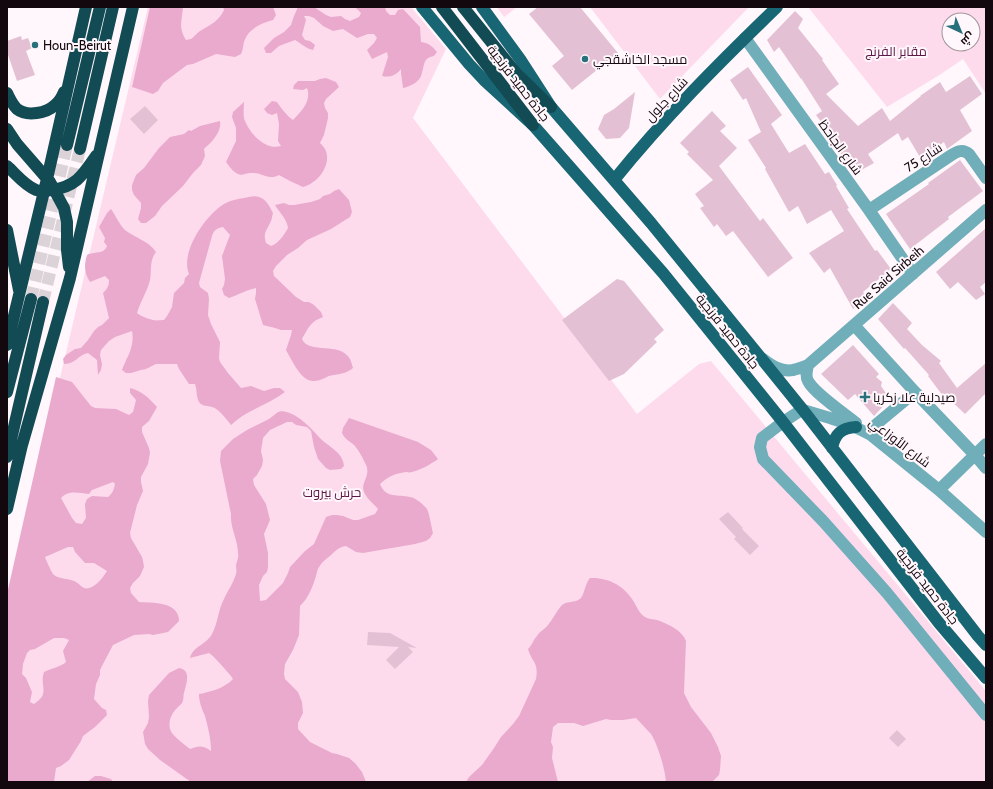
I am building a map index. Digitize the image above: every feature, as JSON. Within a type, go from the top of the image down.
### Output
[{"type":"highway","points":[[7,392],[25,297],[50,190],[48,179],[86,7]]},
{"type":"highway","points":[[67,145],[100,7]]},
{"type":"highway","points":[[80,149],[113,7]]},
{"type":"highway","points":[[7,509],[22,445],[70,278],[133,7]]},
{"type":"highway","name":"جادة حميد فرنجية","points":[[442,7],[533,125]]},
{"type":"highway","name":"جادة حميد فرنجية","points":[[463,7],[516,73],[551,108]]},
{"type":"highway","points":[[7,93],[12,103],[18,110],[32,113],[39,112],[51,108],[58,102],[70,80]]},
{"type":"highway","points":[[7,129],[17,144],[48,179]]},
{"type":"highway","points":[[7,166],[38,191],[50,190],[76,182],[96,156],[101,146]]},
{"type":"highway","points":[[50,190],[64,208],[67,222],[67,250],[70,278]]},
{"type":"highway","points":[[7,230],[25,297],[7,345]]},
{"type":"highway","points":[[7,457],[43,302]]},
{"type":"main road","points":[[422,7],[484,80],[533,125]]},
{"type":"main road","points":[[482,7],[509,43],[551,108]]},
{"type":"main road","name":"شارع جلول","points":[[614,180],[667,118],[777,7]]},
{"type":"main road","name":"جادة حميد فرنجية","points":[[551,108],[671,246],[803,410],[986,645]]},
{"type":"main road","name":"جادة حميد فرنجية","points":[[533,125],[663,273],[783,422],[939,623],[986,678]]},
{"type":"main road","points":[[832,448],[833,442],[838,434],[844,429],[848,427],[865,431]]},
{"type":"street","name":"شارع الجاحظ","points":[[745,38],[869,210],[913,274]]},
{"type":"street","name":"شارع 75","points":[[869,210],[950,156],[962,150],[969,154],[986,178]]},
{"type":"street","name":"Rue Said Sirbeih","points":[[808,365],[986,210]]},
{"type":"street","points":[[854,325],[986,468]]},
{"type":"street","points":[[761,358],[771,365],[781,369],[793,370],[808,365],[807,380],[811,385],[865,431],[915,392]]},
{"type":"street","points":[[803,410],[799,411],[762,438],[760,447],[763,459],[823,521],[888,593],[986,715]]},
{"type":"street","name":"شارع الأوزاعي","points":[[803,410],[865,431],[939,490],[986,532]]},
{"type":"street","points":[[939,490],[986,444]]},
{"type":"green space","name":"حرش بيروت","points":[[148,7],[411,7],[446,49],[413,118],[637,414],[699,364],[711,361],[986,691],[986,782],[7,782],[7,601]]},
{"type":"green space","points":[[497,7],[517,7],[504,17]]},
{"type":"green space","points":[[590,7],[749,7],[660,99]]},
{"type":"green space","name":"مقابر الفرنج","points":[[808,7],[986,7],[986,94],[963,59],[887,107]]},
{"type":"shaded area","points":[[150,7],[183,7],[181,28],[186,40],[191,39],[217,20],[224,10],[223,7],[273,7],[276,15],[273,20],[252,30],[246,37],[241,54],[235,57],[216,54],[187,65],[163,83],[158,91],[153,94],[132,87]]},
{"type":"shaded area","points":[[298,7],[314,7],[331,17],[341,16],[350,21],[359,17],[361,13],[354,7],[385,7],[386,11],[390,15],[395,15],[398,10],[403,9],[420,27],[421,42],[430,45],[437,52],[424,63],[421,76],[418,80],[403,88],[401,69],[393,76],[382,76],[388,57],[387,52],[372,59],[367,50],[377,38],[374,34],[368,34],[357,38],[343,29],[333,31],[323,26],[314,18],[304,16],[306,20],[302,35],[305,40],[310,41],[315,45],[313,50],[295,40],[279,46],[271,53],[266,53],[264,48],[291,25]]},
{"type":"shaded area","points":[[326,78],[336,82],[339,87],[326,99],[324,103],[328,113],[328,118],[324,135],[320,143],[326,151],[327,162],[318,178],[314,182],[303,187],[279,175],[269,177],[255,173],[240,175],[236,173],[226,162],[236,141],[236,128],[232,117],[233,112],[244,102],[244,118],[253,134],[269,146],[281,146],[278,141],[279,124],[277,113],[272,115],[267,113],[264,109],[272,101],[277,102],[284,112],[293,120],[305,106],[308,97],[307,88],[303,90],[293,89],[294,85],[298,81],[315,81]]},
{"type":"shaded area","points":[[220,121],[218,133],[204,149],[205,156],[201,165],[183,186],[162,206],[155,216],[146,223],[141,223],[138,219],[141,203],[134,195],[132,190],[132,185],[136,175],[144,168],[159,148],[170,137],[184,134],[189,130],[191,131],[200,126]]},
{"type":"shaded area","points":[[339,189],[349,200],[352,212],[350,217],[331,229],[307,240],[287,255],[273,271],[274,276],[296,297],[304,302],[309,302],[314,305],[321,312],[323,317],[312,323],[302,339],[306,344],[311,346],[332,349],[345,354],[350,359],[353,368],[350,370],[345,373],[329,376],[316,381],[305,378],[297,370],[286,350],[292,330],[281,330],[263,325],[255,299],[256,288],[229,298],[224,295],[222,289],[225,279],[222,256],[230,235],[223,227],[216,230],[213,234],[199,283],[200,287],[208,293],[208,315],[220,342],[220,362],[241,388],[251,386],[264,391],[280,388],[285,392],[272,401],[243,415],[231,425],[217,410],[212,407],[202,405],[199,402],[195,384],[189,384],[177,364],[156,364],[146,369],[131,373],[126,373],[122,370],[132,346],[132,331],[115,337],[101,350],[100,355],[102,364],[98,375],[97,360],[88,353],[71,363],[64,364],[63,359],[66,355],[75,349],[81,348],[94,331],[109,318],[103,293],[108,287],[109,280],[105,276],[90,282],[86,272],[85,262],[87,255],[101,252],[106,249],[107,246],[104,242],[105,238],[99,227],[111,209],[125,230],[146,242],[156,252],[152,262],[149,284],[137,313],[153,320],[164,320],[172,307],[174,293],[184,283],[185,278],[189,274],[187,266],[188,256],[195,237],[201,227],[221,206],[232,200],[252,196],[257,196],[264,200],[273,213],[265,235],[266,243],[271,246],[279,241],[288,228],[285,219],[275,205],[284,203],[294,205],[311,202]]},
{"type":"shaded area","points":[[56,377],[72,382],[91,406],[95,408],[116,409],[129,415],[133,412],[136,400],[130,393],[130,388],[142,393],[157,407],[149,421],[142,427],[142,432],[150,453],[148,464],[141,477],[143,491],[137,505],[130,533],[131,538],[142,557],[144,567],[140,576],[130,588],[131,593],[139,602],[157,603],[170,606],[178,614],[179,621],[168,632],[153,635],[134,635],[113,645],[100,670],[94,699],[102,708],[106,710],[107,715],[83,736],[69,760],[56,768],[54,782],[7,782],[7,594]],"holes":[[[113,482],[115,484],[114,489],[108,497],[92,496],[87,499],[85,504],[86,518],[82,524],[76,523],[61,498],[70,493],[89,494],[92,490]],[[68,547],[73,547],[75,552],[85,563],[94,563],[107,571],[95,585],[85,588],[74,581],[55,576],[45,557]],[[54,638],[64,638],[69,640],[63,651],[66,662],[44,672],[43,693],[39,700],[34,704],[30,702],[32,692],[26,678],[22,674],[23,664],[27,653],[30,650],[35,649]]]},
{"type":"shaded area","points":[[282,411],[294,415],[304,422],[339,454],[344,466],[341,469],[330,470],[326,468],[318,459],[311,431],[307,427],[296,425],[292,422],[287,422],[270,430],[263,438],[261,451],[263,460],[262,466],[253,479],[254,485],[266,504],[270,520],[264,534],[268,553],[268,567],[267,572],[263,576],[259,585],[260,601],[266,600],[283,583],[290,567],[314,544],[326,517],[337,515],[358,520],[375,514],[378,509],[365,495],[363,489],[367,473],[366,465],[357,448],[346,439],[342,433],[343,428],[349,418],[418,442],[431,450],[438,459],[419,470],[392,476],[380,484],[389,494],[406,496],[417,500],[424,505],[428,511],[433,533],[426,541],[363,553],[356,552],[346,546],[339,548],[320,565],[310,592],[300,606],[299,635],[285,664],[284,674],[285,679],[298,692],[302,702],[303,713],[298,723],[298,729],[310,742],[332,753],[349,758],[362,772],[366,782],[191,782],[160,760],[148,749],[145,744],[143,732],[148,723],[149,717],[149,695],[169,673],[179,668],[186,671],[187,678],[183,701],[171,717],[170,729],[176,737],[190,749],[200,747],[211,751],[208,729],[200,703],[199,694],[222,687],[233,679],[209,653],[190,658],[194,651],[212,634],[222,603],[236,573],[238,548],[220,461],[221,451],[233,439]]},
{"type":"shaded area","points":[[590,578],[603,579],[621,587],[630,596],[638,610],[645,617],[657,620],[670,626],[684,637],[686,641],[684,693],[691,707],[711,733],[718,747],[721,756],[719,775],[712,782],[666,782],[661,757],[654,739],[636,718],[623,720],[606,719],[583,726],[574,723],[558,723],[553,727],[551,742],[553,747],[552,758],[558,782],[466,782],[469,777],[482,765],[501,737],[519,716],[536,679],[537,673],[536,666],[528,649],[538,634],[550,623],[563,604],[579,600],[581,598]]},
{"type":"shaded area","points":[[95,776],[111,779],[113,782],[87,782]]},
{"type":"building","points":[[538,7],[580,7],[618,53],[572,90],[552,66],[564,56],[529,14]]},
{"type":"building","points":[[795,11],[803,19],[798,28],[823,59],[822,60],[839,84],[826,94],[858,126],[882,108],[890,121],[920,96],[940,82],[946,92],[970,76],[982,94],[960,110],[972,131],[947,149],[944,142],[921,159],[908,137],[902,141],[898,133],[868,154],[874,163],[854,174],[816,115],[822,111],[801,78],[779,47],[774,52],[767,40]]},
{"type":"building","points":[[21,36],[22,40],[28,38],[32,48],[26,51],[35,75],[17,81],[7,52],[7,41]]},
{"type":"building","points":[[748,67],[782,115],[771,124],[789,153],[805,144],[825,174],[829,172],[849,208],[847,209],[875,251],[877,250],[891,269],[863,292],[867,299],[853,309],[830,268],[824,273],[809,253],[844,231],[831,210],[807,224],[798,206],[789,212],[765,169],[766,168],[748,140],[761,132],[746,98],[743,100],[730,80]]},
{"type":"building","points":[[635,92],[629,128],[620,138],[606,139],[598,129],[604,115]]},
{"type":"building","points":[[145,106],[158,120],[144,134],[130,119]]},
{"type":"building","points":[[712,111],[726,126],[720,131],[737,148],[719,166],[760,221],[763,218],[793,258],[768,277],[733,231],[726,236],[717,224],[714,227],[700,208],[704,206],[695,194],[713,180],[687,154],[689,152],[680,143]]},
{"type":"building","points":[[960,160],[983,191],[948,217],[949,219],[910,249],[886,214]]},
{"type":"building","points":[[986,228],[986,282],[980,287],[985,294],[976,300],[958,282],[950,289],[936,272]]},
{"type":"building","points":[[617,279],[624,281],[664,330],[654,339],[657,342],[624,374],[609,381],[562,320]]},
{"type":"building","points":[[893,303],[912,323],[907,329],[922,345],[941,361],[939,363],[957,388],[986,363],[986,393],[965,414],[945,395],[943,396],[928,376],[929,375],[878,319]]},
{"type":"building","points":[[853,345],[879,374],[876,377],[882,382],[881,386],[890,399],[874,416],[855,394],[848,400],[821,374]]},
{"type":"building","points":[[728,512],[759,546],[750,555],[734,539],[736,537],[719,519]]},
{"type":"building","points":[[368,632],[390,633],[417,648],[408,647],[413,652],[395,669],[386,660],[399,647],[367,645]]},
{"type":"building","points":[[897,730],[906,739],[898,747],[889,738]]},
{"type":"tunnel","points":[[31,299],[67,145]]},
{"type":"tunnel","points":[[43,302],[80,149]]},
{"type":"place","name":"Houn-Beirut","points":[[35,45]]},
{"type":"place","name":"مسجد الخاشقجي","points":[[585,59]]},
{"type":"place","name":"صيدلية علا زكريا","points":[[865,397]]}]
